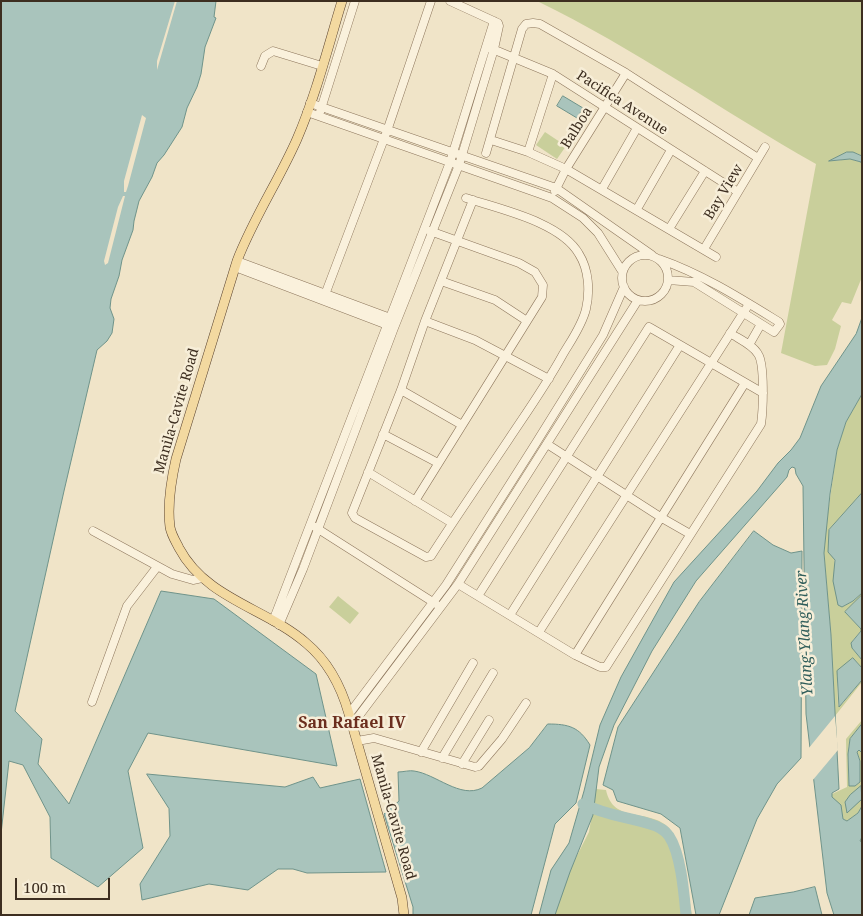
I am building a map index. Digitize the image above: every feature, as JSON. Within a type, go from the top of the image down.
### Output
[{"type":"main road","name":"Manila-Cavite Road","points":[[342,1],[309,108],[297,139],[244,243],[236,264],[176,459],[170,486],[170,529],[181,552],[202,578],[223,594],[276,623],[307,643],[325,663],[340,685],[402,898],[404,915]]},
{"type":"street","points":[[319,116],[355,1]]},
{"type":"street","points":[[324,296],[387,131],[431,1]]},
{"type":"street","points":[[276,623],[459,165],[490,48],[494,21],[450,1]]},
{"type":"street","points":[[486,153],[522,29],[526,24],[533,23],[540,24],[626,73],[758,158]]},
{"type":"street","points":[[315,526],[388,321],[450,162],[490,48]]},
{"type":"street","name":"Pacifica Avenue","points":[[490,48],[553,74],[738,192]]},
{"type":"street","points":[[261,66],[265,56],[273,51],[322,66]]},
{"type":"street","name":"Balboa","points":[[552,198],[566,169],[626,73]]},
{"type":"street","points":[[528,152],[553,74]]},
{"type":"street","points":[[309,108],[322,108],[556,188],[665,265],[668,272],[667,287],[658,297],[645,301],[638,300],[627,293],[624,287],[622,271],[598,233],[583,218],[552,198],[319,116],[309,108]]},
{"type":"street","points":[[602,189],[637,128]]},
{"type":"street","points":[[491,140],[528,152],[566,169],[716,257]]},
{"type":"street","name":"Bay View","points":[[704,250],[765,147]]},
{"type":"street","points":[[637,209],[671,150]]},
{"type":"street","points":[[669,229],[705,171]]},
{"type":"street","points":[[470,199],[542,224],[557,232],[579,253],[584,266],[588,281],[586,310],[581,323],[549,379],[430,556],[426,558],[355,518],[352,510],[401,390],[457,240],[470,199]]},
{"type":"street","points":[[415,501],[542,297],[543,291],[542,284],[535,272],[519,262],[424,229]]},
{"type":"street","points":[[622,271],[631,259],[637,256],[656,257],[687,269],[780,323],[774,332],[694,282],[668,280]]},
{"type":"street","points":[[236,264],[396,324]]},
{"type":"street","points":[[441,281],[495,300],[527,321]]},
{"type":"street","points":[[352,725],[458,584],[547,444],[603,335],[624,287]]},
{"type":"street","points":[[350,714],[446,585],[573,393],[638,300]]},
{"type":"street","points":[[539,632],[628,496],[749,304]]},
{"type":"street","points":[[425,322],[475,340],[549,379]]},
{"type":"street","points":[[748,345],[761,324]]},
{"type":"street","points":[[478,596],[649,327],[763,393]]},
{"type":"street","points":[[458,584],[575,655],[600,667],[606,667],[761,424],[763,393],[760,360],[757,353],[730,333]]},
{"type":"street","points":[[510,615],[680,345]]},
{"type":"street","points":[[575,655],[746,383]]},
{"type":"street","points":[[401,390],[462,426]]},
{"type":"street","points":[[383,434],[438,463]]},
{"type":"street","points":[[547,444],[690,534]]},
{"type":"street","points":[[368,472],[452,523]]},
{"type":"street","points":[[315,526],[441,607]]},
{"type":"street","points":[[93,531],[172,574],[193,580],[202,578]]},
{"type":"street","points":[[92,702],[127,606],[158,567]]},
{"type":"street","points":[[421,752],[473,663]]},
{"type":"street","points":[[442,758],[492,673]]},
{"type":"street","points":[[357,741],[374,738],[473,767],[479,766],[502,740],[526,702]]},
{"type":"street","points":[[462,764],[489,720]]},
{"type":"green space","points":[[537,1],[862,1],[862,156],[851,153],[833,161],[850,159],[861,162],[862,165],[862,277],[851,304],[842,302],[832,320],[841,326],[835,349],[827,365],[815,366],[781,353],[816,164],[643,59]]},
{"type":"green space","points":[[545,132],[566,146],[557,159],[536,145]]},
{"type":"green space","points":[[862,394],[862,493],[829,530],[842,607],[862,593],[845,612],[861,629],[853,640],[852,648],[862,660],[862,668],[855,660],[837,676],[838,706],[843,703],[862,680],[862,682],[835,716],[824,553],[825,533],[837,450],[846,422]]},
{"type":"green space","points":[[338,596],[359,613],[350,624],[329,607]]},
{"type":"green space","points":[[862,720],[850,741],[848,757],[849,786],[855,786],[860,782],[860,761],[857,751],[859,750],[862,753],[862,806],[858,813],[847,821],[843,819],[832,794],[847,787],[846,739]]},
{"type":"green space","points":[[596,789],[606,790],[610,801],[623,812],[660,821],[668,827],[678,844],[682,856],[692,915],[552,915],[565,879],[589,832]]},
{"type":"water","points":[[1,1],[216,1],[214,17],[216,18],[205,47],[201,74],[187,108],[182,127],[157,163],[139,201],[133,230],[111,299],[110,308],[114,319],[112,333],[107,341],[97,350],[64,491],[15,711],[42,739],[38,764],[69,804],[161,591],[214,599],[316,674],[337,766],[148,733],[128,771],[143,848],[98,887],[51,858],[50,817],[23,765],[9,761],[1,834]]},
{"type":"water","points":[[563,96],[583,108],[577,118],[557,106]]},
{"type":"water","points":[[847,152],[853,152],[862,156],[862,165],[861,162],[850,159],[829,161]]},
{"type":"water","name":"Ylang-Ylang River","points":[[862,318],[862,394],[846,422],[837,450],[824,553],[831,635],[839,789],[832,793],[832,797],[841,805],[843,819],[847,821],[858,813],[862,806],[862,837],[860,841],[862,842],[862,915],[834,915],[827,893],[806,714],[803,486],[796,474],[795,468],[792,467],[787,477],[696,581],[652,651],[614,725],[599,767],[593,815],[555,915],[539,915],[551,870],[569,843],[600,725],[621,677],[674,582],[757,491],[800,438],[821,386],[856,334]]},
{"type":"water","points":[[862,493],[862,593],[842,607],[838,605],[833,581],[835,560],[828,552],[829,530]]},
{"type":"water","points":[[754,531],[773,545],[791,553],[802,551],[801,758],[777,784],[757,819],[719,915],[696,915],[680,828],[661,814],[617,801],[613,790],[603,785],[618,727],[699,602]]},
{"type":"water","points":[[862,595],[862,660],[852,648],[851,643],[861,629],[845,612]]},
{"type":"water","points":[[853,658],[862,668],[862,680],[839,707],[837,671]]},
{"type":"water","points":[[548,724],[568,726],[577,730],[590,745],[576,803],[555,824],[531,915],[413,915],[413,907],[384,814],[399,801],[398,772],[412,771],[422,773],[457,788],[474,791],[482,788],[529,748]]},
{"type":"water","points":[[862,724],[862,753],[859,750],[857,752],[860,761],[860,782],[855,786],[849,786],[848,754],[850,739]]},
{"type":"water","points":[[147,774],[285,787],[313,777],[320,788],[360,779],[386,872],[307,873],[293,869],[278,869],[248,890],[209,884],[142,900],[140,884],[170,836],[169,809]]},
{"type":"water","points":[[861,786],[862,799],[847,813],[845,802]]},
{"type":"water","points":[[815,887],[822,915],[749,915],[755,898]]},
{"type":"pier","points":[[175,1],[177,1],[157,70],[157,61]]},
{"type":"pier","points":[[142,115],[146,118],[128,186],[126,192],[124,192],[124,181]]},
{"type":"pier","points":[[123,196],[125,196],[108,263],[105,265],[104,261],[118,207]]},
{"type":"pier","points":[[835,716],[838,750],[812,781],[808,749]]},
{"type":"waterway","points":[[583,804],[591,808],[653,825],[667,834],[673,844],[679,863],[686,915]]},
{"type":"district","name":"San Rafael IV","points":[[352,723]]}]
